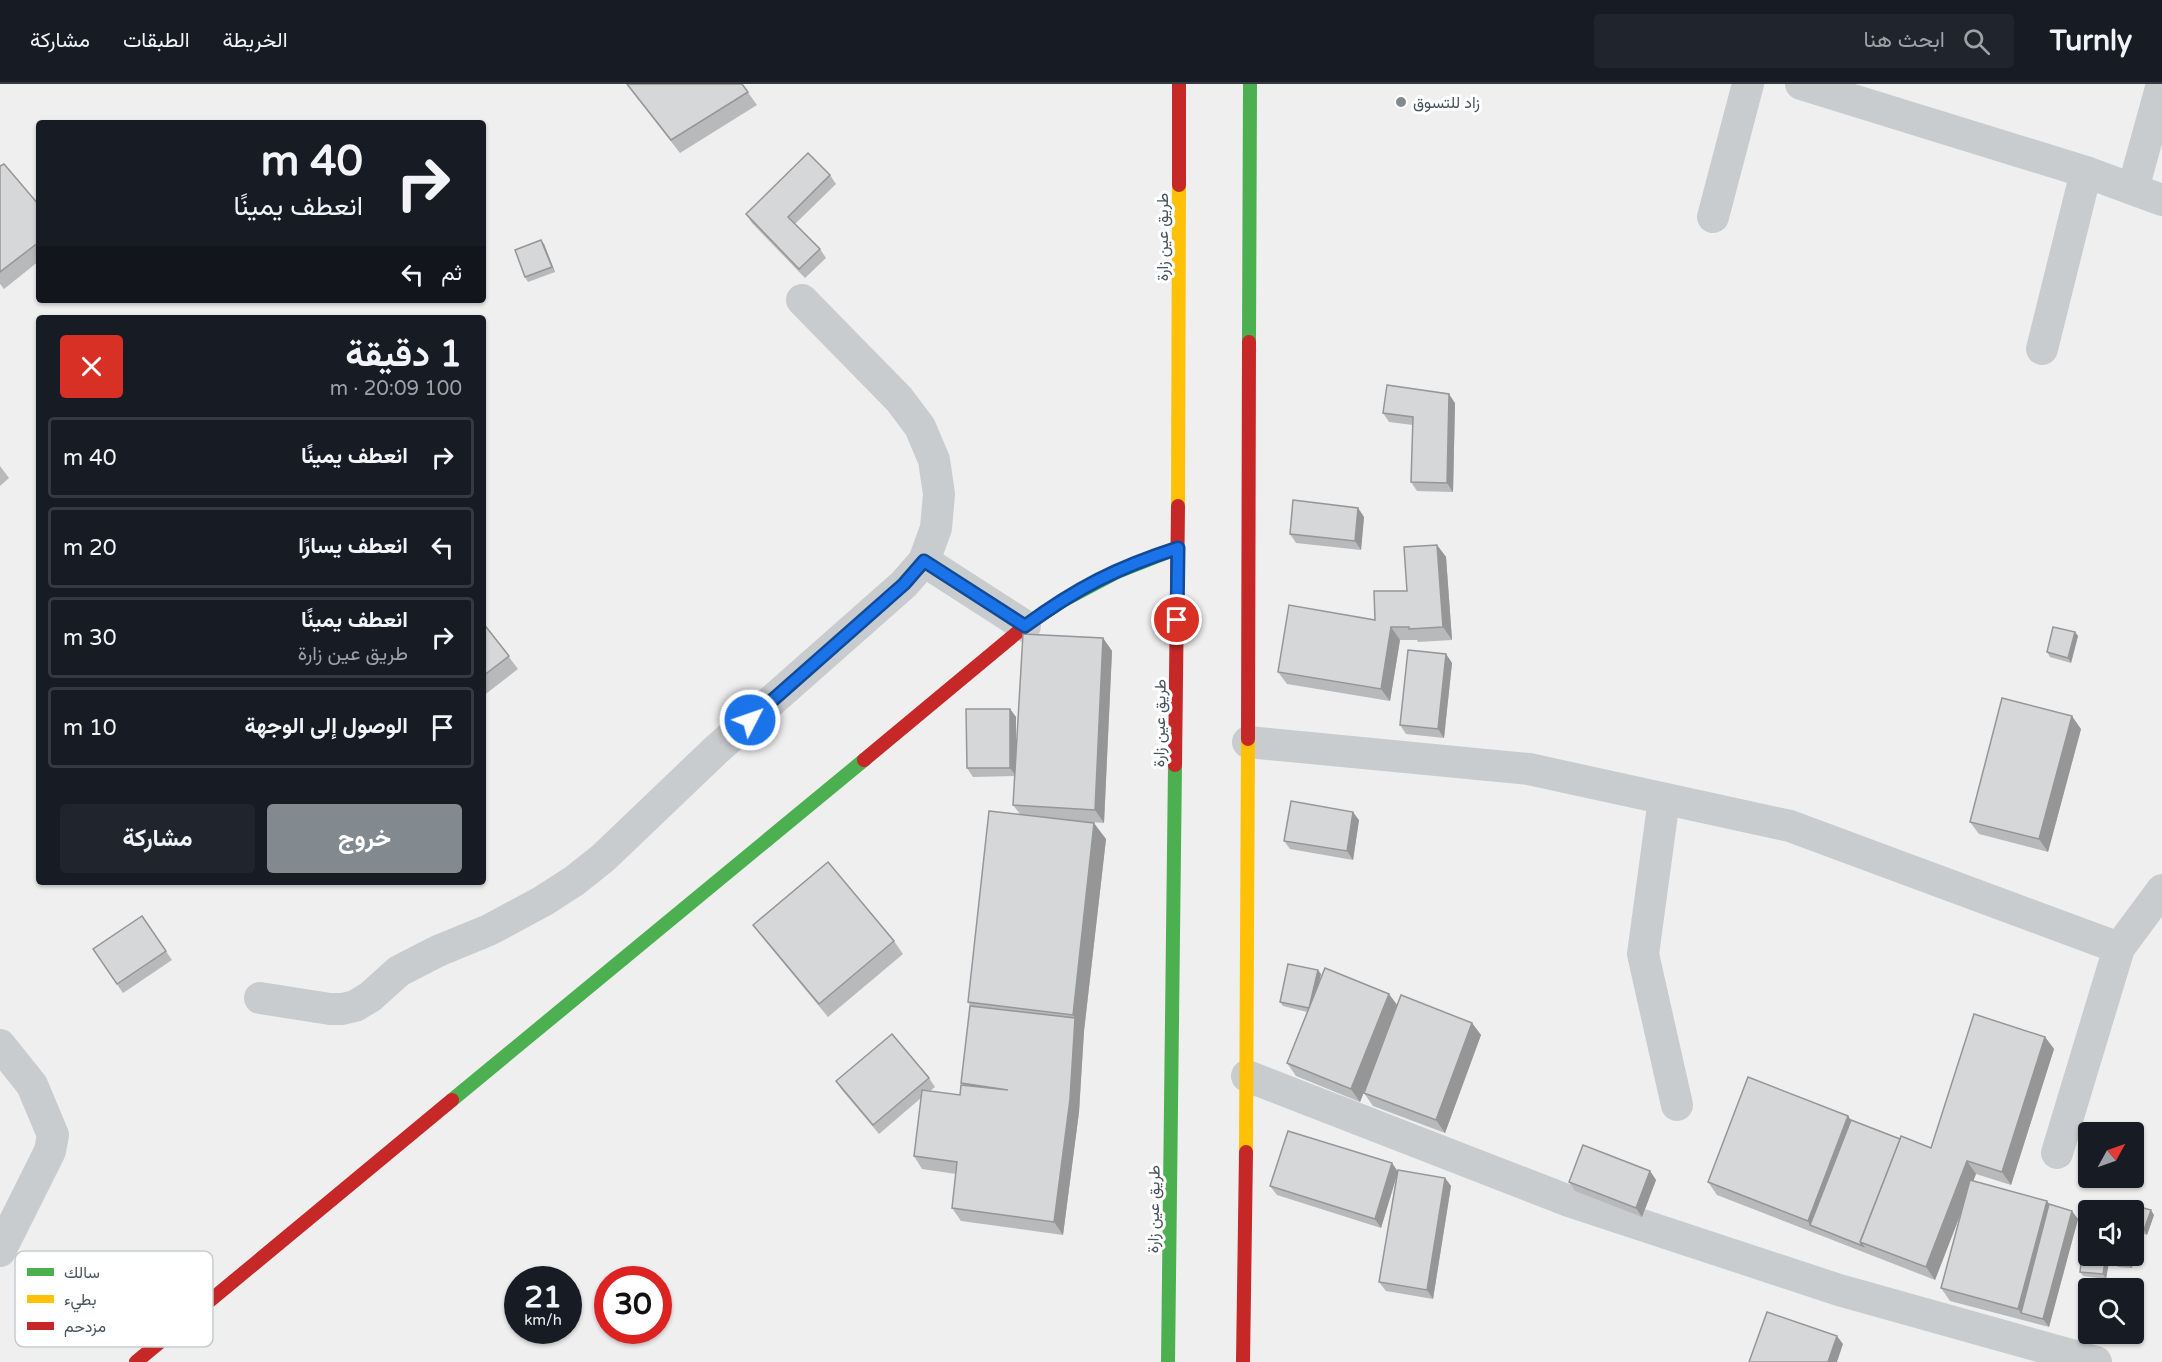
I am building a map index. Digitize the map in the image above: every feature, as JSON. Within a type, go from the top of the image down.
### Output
[{"type":"main road","name":"طريق عين زارة","points":[[1168,1362],[1178,548],[1179,84]]},
{"type":"main road","points":[[1243,1362],[1247,1076],[1250,84]]},
{"type":"main road","points":[[213,1298],[1025,626],[1060,600],[1097,579],[1137,561],[1178,548]]},
{"type":"main road","points":[[136,1362],[154,1347]]},
{"type":"street","points":[[1713,217],[1748,84]]},
{"type":"street","points":[[1801,84],[2086,172],[2148,195],[2162,84]]},
{"type":"street","points":[[2042,349],[2086,172]]},
{"type":"street","points":[[260,998],[330,1009],[355,1006],[370,997],[399,971],[517,916],[558,891],[603,858],[716,750],[904,584],[924,561],[936,528],[939,494],[934,460],[920,427],[899,399],[802,300]]},
{"type":"street","points":[[924,561],[1025,626]]},
{"type":"street","points":[[1248,742],[1529,769],[1790,826],[2119,948]]},
{"type":"street","points":[[1664,799],[1643,954],[1677,1105]]},
{"type":"street","points":[[2057,1154],[2119,948],[2162,890]]},
{"type":"street","points":[[0,1045],[32,1085],[53,1135],[50,1151],[0,1251]]},
{"type":"street","points":[[1247,1076],[1569,1201],[1839,1290],[2096,1362]]},
{"type":"building","points":[[627,84],[742,84],[748,92],[671,140]]},
{"type":"building","points":[[808,153],[830,175],[788,217],[820,249],[799,269],[746,214]]},
{"type":"building","points":[[4,164],[36,201],[36,244],[0,272],[0,166]]},
{"type":"building","points":[[541,240],[552,267],[525,277],[515,250]]},
{"type":"building","points":[[1387,385],[1449,394],[1447,483],[1411,482],[1413,417],[1383,413]]},
{"type":"building","points":[[1293,500],[1358,508],[1355,541],[1290,534]]},
{"type":"building","points":[[1437,545],[1443,627],[1409,629],[1409,627],[1391,627],[1381,689],[1278,672],[1289,605],[1375,620],[1374,591],[1407,591],[1404,547]]},
{"type":"building","points":[[486,627],[509,656],[486,674]]},
{"type":"building","points":[[2053,627],[2075,632],[2068,658],[2047,652]]},
{"type":"building","points":[[1023,634],[1103,638],[1095,810],[1013,805]]},
{"type":"building","points":[[1408,650],[1446,654],[1438,729],[1400,725]]},
{"type":"building","points":[[2002,698],[2072,716],[2039,839],[1970,822]]},
{"type":"building","points":[[966,709],[1010,709],[1010,768],[967,768]]},
{"type":"building","points":[[1291,801],[1353,812],[1347,851],[1284,841]]},
{"type":"building","points":[[989,811],[1094,823],[1073,1015],[968,1002]]},
{"type":"building","points":[[828,862],[894,941],[819,1004],[753,925]]},
{"type":"building","points":[[142,916],[166,951],[117,984],[93,949]]},
{"type":"building","points":[[1288,964],[1318,970],[1309,1008],[1280,1002]]},
{"type":"building","points":[[1325,968],[1389,994],[1351,1089],[1287,1063]]},
{"type":"building","points":[[1401,995],[1472,1023],[1436,1120],[1364,1093]]},
{"type":"building","points":[[970,1006],[1075,1018],[1070,1099],[1054,1222],[952,1208],[957,1162],[914,1156],[922,1090],[960,1095],[961,1085],[1008,1090],[961,1083]]},
{"type":"building","points":[[1974,1014],[2045,1037],[2002,1172],[1967,1161],[1926,1267],[1860,1242],[1901,1136],[1931,1148]]},
{"type":"building","points":[[892,1034],[929,1078],[873,1125],[836,1081]]},
{"type":"building","points":[[1748,1077],[1848,1116],[1808,1221],[1708,1182]]},
{"type":"building","points":[[1851,1120],[1900,1139],[1860,1242],[1863,1246],[1810,1225]]},
{"type":"building","points":[[1288,1131],[1392,1163],[1375,1219],[1270,1186]]},
{"type":"building","points":[[1583,1145],[1650,1171],[1636,1208],[1569,1182]]},
{"type":"building","points":[[1398,1170],[1445,1178],[1427,1290],[1379,1282]]},
{"type":"building","points":[[1970,1180],[2047,1201],[2018,1309],[1941,1288]]},
{"type":"building","points":[[2049,1204],[2072,1211],[2043,1319],[2021,1313]]},
{"type":"building","points":[[2144,1208],[2151,1210],[2144,1230]]},
{"type":"building","points":[[2081,1266],[2104,1266],[2103,1274],[2080,1272]]},
{"type":"building","points":[[1767,1312],[1837,1336],[1828,1362],[1749,1362]]},
{"type":"traffic: fast","points":[[1249,342],[1250,84]]},
{"type":"traffic: fast","points":[[1062,601],[1117,572],[1178,548]]},
{"type":"traffic: fast","points":[[452,1100],[864,760]]},
{"type":"traffic: fast","points":[[1168,1362],[1175,765]]},
{"type":"traffic: slow","points":[[1178,506],[1179,185]]},
{"type":"traffic: slow","points":[[1246,1152],[1248,739]]},
{"type":"traffic: jam","points":[[1179,84],[1179,185]]},
{"type":"traffic: jam","points":[[1248,739],[1249,342]]},
{"type":"traffic: jam","points":[[1175,765],[1178,506]]},
{"type":"traffic: jam","points":[[864,760],[1025,626],[1062,601]]},
{"type":"traffic: jam","points":[[213,1298],[452,1100]]},
{"type":"traffic: jam","points":[[1243,1362],[1246,1152]]},
{"type":"traffic: jam","points":[[136,1362],[154,1347]]},
{"type":"place","name":"زاد للتسوق","points":[[1401,102]]},
{"type":"route","points":[[750,720],[904,584],[924,561],[1025,626],[1060,600],[1097,579],[1137,561],[1178,548],[1177,620]]}]
